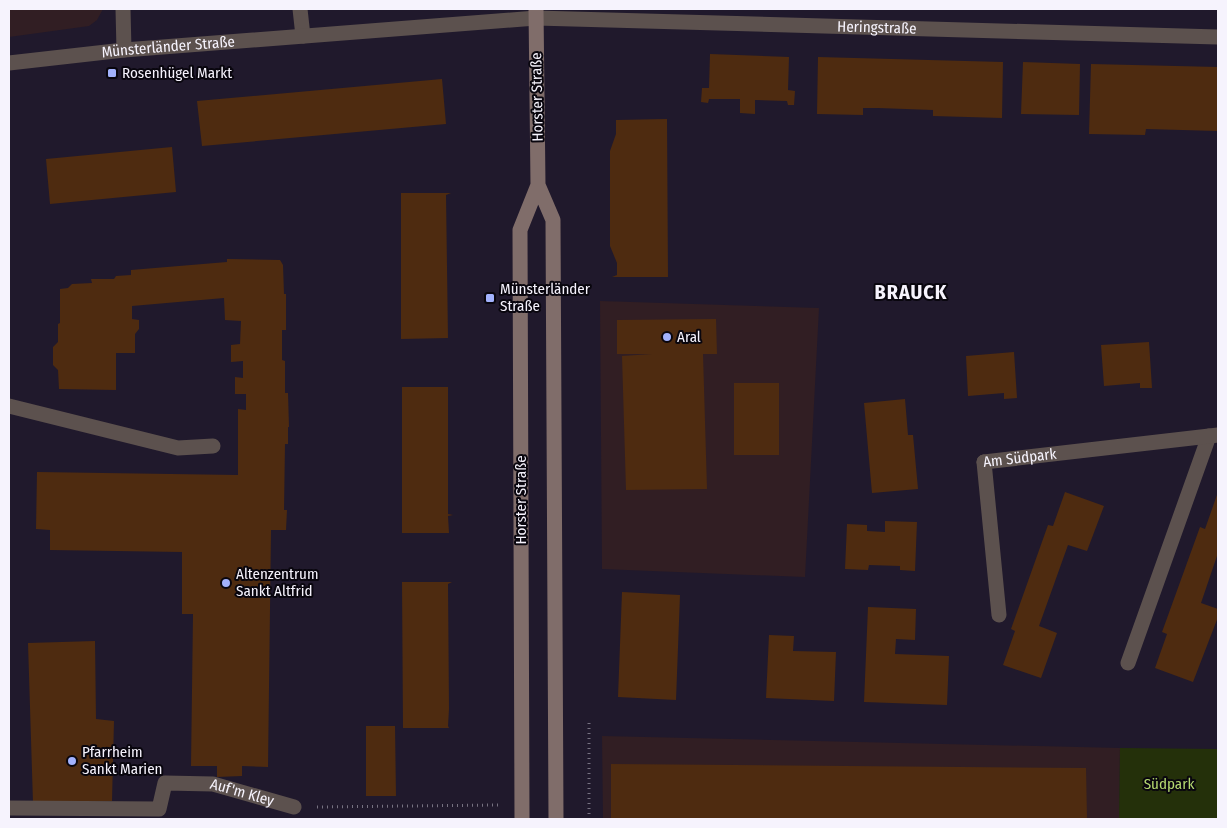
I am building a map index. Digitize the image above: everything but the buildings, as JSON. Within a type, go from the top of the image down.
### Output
[{"type":"main road","name":"Horster Straße","points":[[522,812],[520,230],[538,184],[536,13]]},
{"type":"main road","name":"Horster Straße","points":[[538,184],[554,220],[556,819]]},
{"type":"street","points":[[122,9],[124,50]]},
{"type":"street","points":[[300,9],[303,36]]},
{"type":"street","name":"Münsterländer Straße","points":[[9,63],[124,50],[303,36],[536,13]]},
{"type":"street","name":"Heringstraße","points":[[536,13],[1218,37]]},
{"type":"street","points":[[9,406],[178,448],[213,446]]},
{"type":"street","name":"Am Südpark","points":[[999,615],[984,462],[1214,435],[1128,663]]},
{"type":"street","name":"Auf'm Kley","points":[[9,808],[159,809],[165,783],[213,784],[294,807]]},
{"type":"path","points":[[588,723],[589,819]]},
{"type":"path","name":"Auf'm Kley","points":[[294,807],[522,812]]},
{"type":"shaded area","points":[[9,9],[103,9],[97,20],[89,26],[9,37]]},
{"type":"shaded area","points":[[600,301],[819,308],[805,577],[602,569]]},
{"type":"shaded area","points":[[602,736],[1120,748],[1119,819],[603,819]]},
{"type":"green space","name":"Südpark","points":[[1120,748],[1218,749],[1218,819],[1119,819]]},
{"type":"place","name":"Rosenhügel Markt","points":[[112,73]]},
{"type":"place","name":"Münsterländer Straße","points":[[490,298]]},
{"type":"place","name":"Aral","points":[[667,337]]},
{"type":"place","name":"Altenzentrum Sankt Altfrid","points":[[226,583]]},
{"type":"place","name":"Pfarrheim Sankt Marien","points":[[72,761]]},
{"type":"district","name":"BRAUCK","points":[[911,292]]}]
